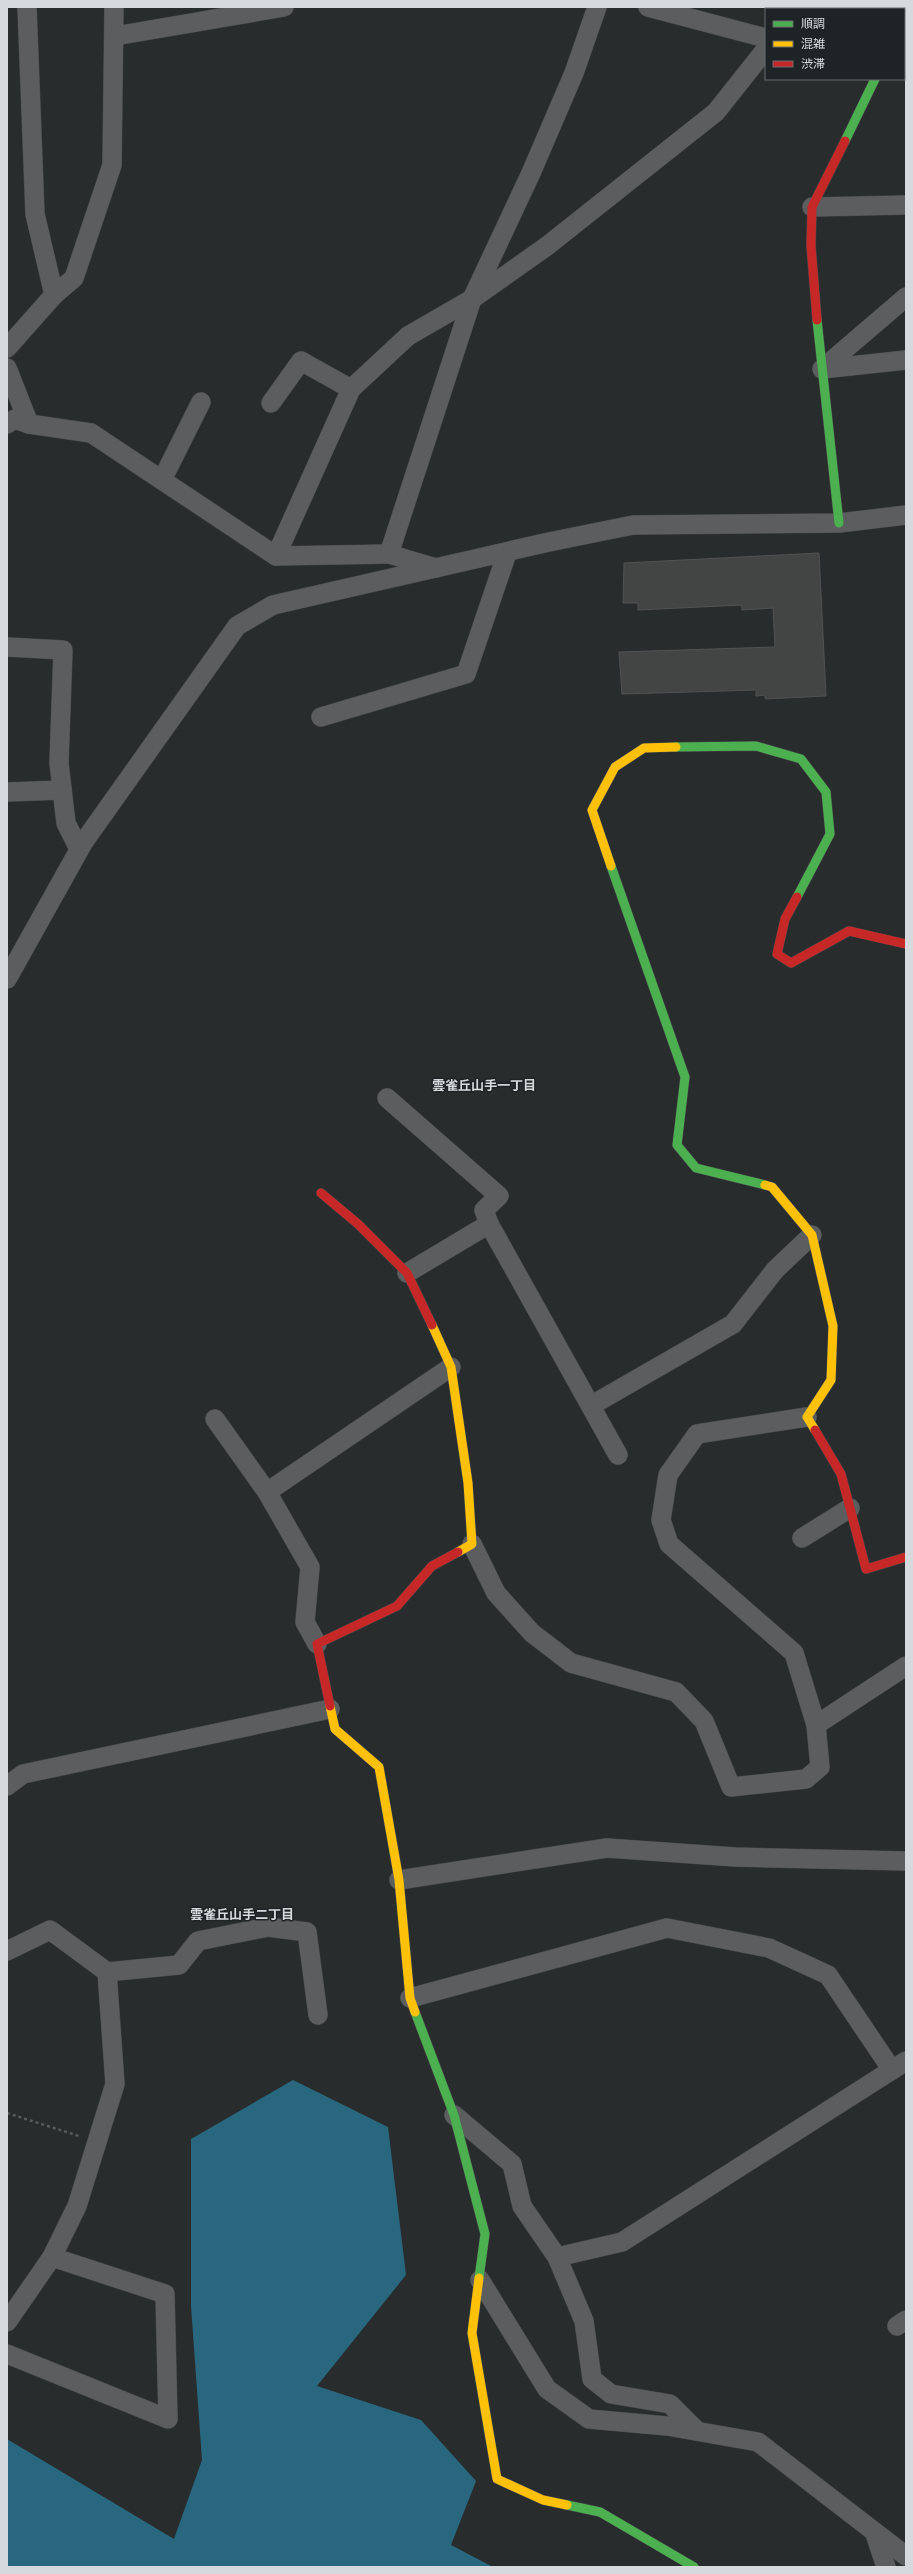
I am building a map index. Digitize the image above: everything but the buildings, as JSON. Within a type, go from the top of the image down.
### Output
[{"type":"street","points":[[27,7],[34,214],[54,296]]},
{"type":"street","points":[[7,348],[54,296],[74,278],[112,165],[115,36],[114,7]]},
{"type":"street","points":[[115,36],[284,7]]},
{"type":"street","points":[[389,554],[472,299],[534,166],[574,73],[597,7]]},
{"type":"street","points":[[648,7],[765,38]]},
{"type":"street","points":[[276,556],[351,389],[408,336],[472,299],[547,246],[716,112],[765,50]]},
{"type":"street","points":[[839,522],[822,369],[811,246],[812,207],[874,80]]},
{"type":"street","points":[[812,207],[906,205]]},
{"type":"street","points":[[822,369],[906,297]]},
{"type":"street","points":[[822,369],[906,360]]},
{"type":"street","points":[[272,403],[301,361],[351,389]]},
{"type":"street","points":[[7,368],[29,424]]},
{"type":"street","points":[[162,480],[201,402]]},
{"type":"street","points":[[7,424],[14,419],[29,424],[91,432],[276,556],[389,554],[436,568]]},
{"type":"street","points":[[7,979],[79,849],[237,626],[273,605],[507,553],[549,542],[633,525],[839,522],[906,515]]},
{"type":"street","points":[[321,717],[466,674],[507,553]]},
{"type":"street","points":[[7,647],[63,650],[59,763],[66,823],[79,849]]},
{"type":"street","points":[[321,1193],[358,1224],[407,1273],[451,1366],[468,1483],[472,1544],[496,1593],[532,1633],[571,1663],[676,1692],[704,1721],[731,1787],[806,1780],[820,1767],[816,1725],[794,1653],[669,1544],[661,1520],[668,1475],[697,1434],[807,1417],[831,1380],[833,1326],[812,1234],[772,1187],[696,1168],[677,1145],[685,1077],[592,810],[615,767],[644,748],[756,746],[801,759],[826,792],[830,834],[785,919],[777,954],[791,963],[849,931],[906,944]]},
{"type":"street","points":[[7,792],[62,790]]},
{"type":"street","points":[[387,1098],[499,1196],[484,1210],[489,1224],[592,1405],[618,1455]]},
{"type":"street","points":[[407,1273],[489,1224]]},
{"type":"street","points":[[592,1405],[733,1324],[775,1270],[812,1234]]},
{"type":"street","points":[[268,1492],[451,1366]]},
{"type":"street","points":[[807,1417],[841,1474],[866,1569],[906,1557]]},
{"type":"street","points":[[215,1419],[268,1492],[310,1567],[305,1622],[316,1644],[335,1729],[379,1766],[399,1880],[410,1998],[454,2115],[484,2234],[480,2280],[472,2333],[497,2479],[543,2500],[600,2512],[694,2567]]},
{"type":"street","points":[[802,1538],[850,1508]]},
{"type":"street","points":[[316,1644],[397,1606],[432,1566],[472,1544]]},
{"type":"street","points":[[816,1725],[906,1666]]},
{"type":"street","points":[[7,1786],[23,1774],[330,1709]]},
{"type":"street","points":[[399,1880],[607,1848],[735,1857],[906,1861]]},
{"type":"street","points":[[7,1950],[50,1930],[107,1972],[179,1965],[198,1941],[268,1928],[307,1932],[318,2015]]},
{"type":"street","points":[[410,1998],[667,1928],[769,1948],[828,1975],[899,2065],[622,2242],[557,2257]]},
{"type":"street","points":[[7,2322],[52,2257],[77,2206],[115,2084],[107,1972]]},
{"type":"street","points":[[454,2115],[512,2164],[522,2206],[557,2257],[584,2321],[592,2379],[611,2394],[670,2404],[697,2431]]},
{"type":"street","points":[[7,2354],[168,2419],[165,2294],[52,2257]]},
{"type":"street","points":[[480,2280],[547,2389],[589,2419],[667,2426],[758,2442],[875,2534],[906,2556]]},
{"type":"street","points":[[875,2534],[886,2567]]},
{"type":"path","points":[[7,2113],[97,2142]]},
{"type":"shaded area","points":[[293,2080],[388,2127],[406,2275],[317,2386],[421,2420],[476,2481],[451,2545],[493,2567],[7,2567],[7,2439],[174,2539],[202,2460],[191,2306],[191,2139]]},
{"type":"traffic: fast","points":[[845,141],[875,80]]},
{"type":"traffic: fast","points":[[817,320],[839,523]]},
{"type":"traffic: fast","points":[[676,747],[756,746],[801,759],[826,792],[830,834],[797,897]]},
{"type":"traffic: fast","points":[[611,866],[685,1077],[677,1145],[696,1168],[765,1185]]},
{"type":"traffic: fast","points":[[415,2012],[454,2115],[485,2234],[479,2278]]},
{"type":"traffic: fast","points":[[567,2505],[600,2512],[694,2567]]},
{"type":"traffic: slow","points":[[611,866],[592,810],[615,767],[644,748],[676,747]]},
{"type":"traffic: slow","points":[[765,1185],[772,1187],[812,1235],[833,1326],[831,1380],[807,1417],[815,1430]]},
{"type":"traffic: slow","points":[[432,1325],[451,1367],[468,1483],[472,1544],[458,1552]]},
{"type":"traffic: slow","points":[[330,1706],[335,1729],[379,1767],[399,1880],[410,1998],[415,2012]]},
{"type":"traffic: slow","points":[[479,2278],[472,2333],[497,2479],[543,2500],[567,2505]]},
{"type":"traffic: jam","points":[[817,320],[811,246],[812,207],[845,141]]},
{"type":"traffic: jam","points":[[797,897],[785,919],[777,954],[791,963],[849,931],[906,944]]},
{"type":"traffic: jam","points":[[321,1193],[358,1224],[407,1273],[432,1325]]},
{"type":"traffic: jam","points":[[815,1430],[841,1474],[866,1569],[906,1557]]},
{"type":"traffic: jam","points":[[330,1706],[317,1644],[397,1606],[432,1566],[458,1552]]},
{"type":"district","name":"雲雀丘山手一丁目","points":[[484,1085]]},
{"type":"district","name":"雲雀丘山手二丁目","points":[[242,1914]]}]
